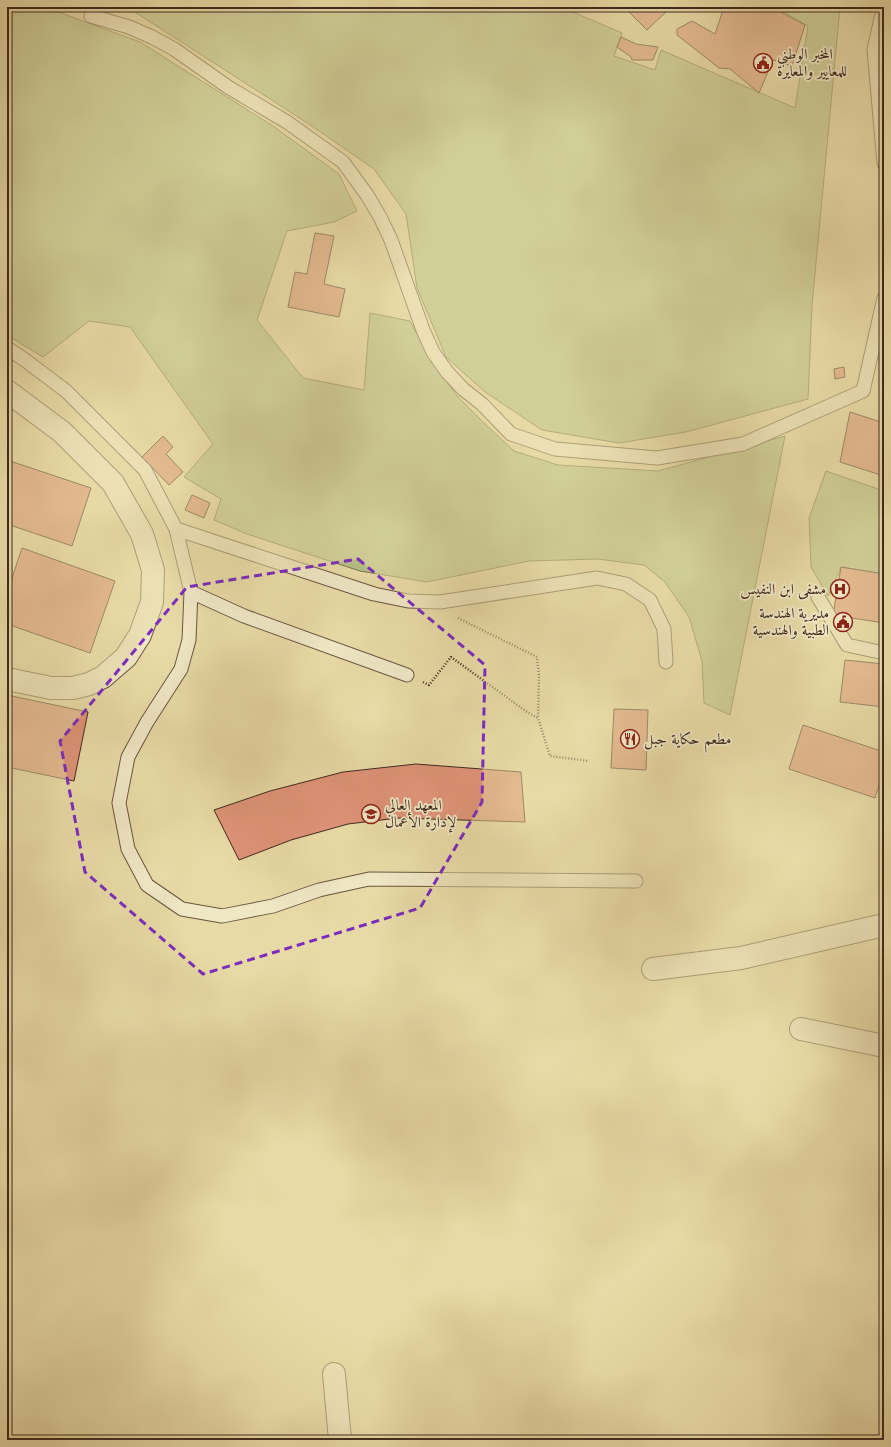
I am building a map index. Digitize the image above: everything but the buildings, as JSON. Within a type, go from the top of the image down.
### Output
[{"type":"street","points":[[7,391],[62,432],[113,483],[142,534],[153,570],[152,602],[140,635],[126,657],[103,677],[89,684],[73,688],[51,688],[7,679]]},
{"type":"street","points":[[653,969],[741,958],[884,925]]},
{"type":"street","points":[[801,1029],[884,1046]]},
{"type":"street","points":[[334,1374],[340,1440]]},
{"type":"lane","points":[[884,9],[880,18],[874,50],[884,163]]},
{"type":"lane","points":[[91,16],[129,27],[174,49],[228,87],[288,122],[343,162],[364,189],[380,217],[423,330],[433,352],[447,372],[463,389],[482,404],[512,434],[555,449],[657,458],[744,444],[863,391],[884,298]]},
{"type":"lane","points":[[7,348],[26,360],[66,391],[145,470],[176,529],[190,592],[189,640],[181,669],[147,722],[128,757],[119,803],[128,850],[146,885],[182,909],[222,916],[273,906],[319,890],[368,879],[636,881]]},
{"type":"lane","points":[[176,529],[374,594],[408,601],[440,602],[597,578],[626,584],[650,600],[664,629],[666,662]]},
{"type":"lane","points":[[190,592],[244,616],[407,674]]},
{"type":"lane","points":[[818,597],[847,645],[884,653]]},
{"type":"path","points":[[429,602],[442,611],[538,657],[540,676],[538,718],[550,756],[589,761]]},
{"type":"path","points":[[407,674],[429,685],[451,657],[527,712],[538,718]]},
{"type":"highlighted area","points":[[358,559],[485,665],[482,802],[420,908],[203,974],[85,872],[60,741],[187,587]]},
{"type":"green space","points":[[7,7],[53,7],[53,10],[140,42],[273,126],[339,174],[357,211],[334,222],[287,231],[257,320],[303,378],[364,390],[370,313],[410,321],[426,351],[457,396],[483,422],[514,451],[558,465],[658,471],[785,436],[730,715],[704,703],[702,661],[689,617],[665,582],[644,565],[598,559],[529,561],[427,582],[360,571],[247,534],[214,520],[221,499],[184,477],[213,444],[130,327],[89,321],[43,357],[7,335]]},
{"type":"green space","points":[[127,7],[561,7],[622,33],[614,56],[655,70],[661,50],[795,108],[808,26],[775,7],[840,7],[812,306],[808,399],[686,432],[619,443],[542,430],[485,392],[446,357],[417,288],[406,214],[374,169],[312,126]]},
{"type":"green space","points":[[826,471],[884,491],[884,574],[841,567],[828,596],[811,567],[809,518]]},
{"type":"place","name":"المخبر الوطني للمعايير والمعايرة","points":[[763,63]]},
{"type":"place","name":"مشفى ابن النفيس","points":[[840,589]]},
{"type":"place","name":"مديرية الهندسة الطبية والهندسية","points":[[843,622]]},
{"type":"place","name":"مطعم حكاية جبل","points":[[630,739]]},
{"type":"place","name":"المعهد العالي لإدارة الأعمال","points":[[371,814]]}]
